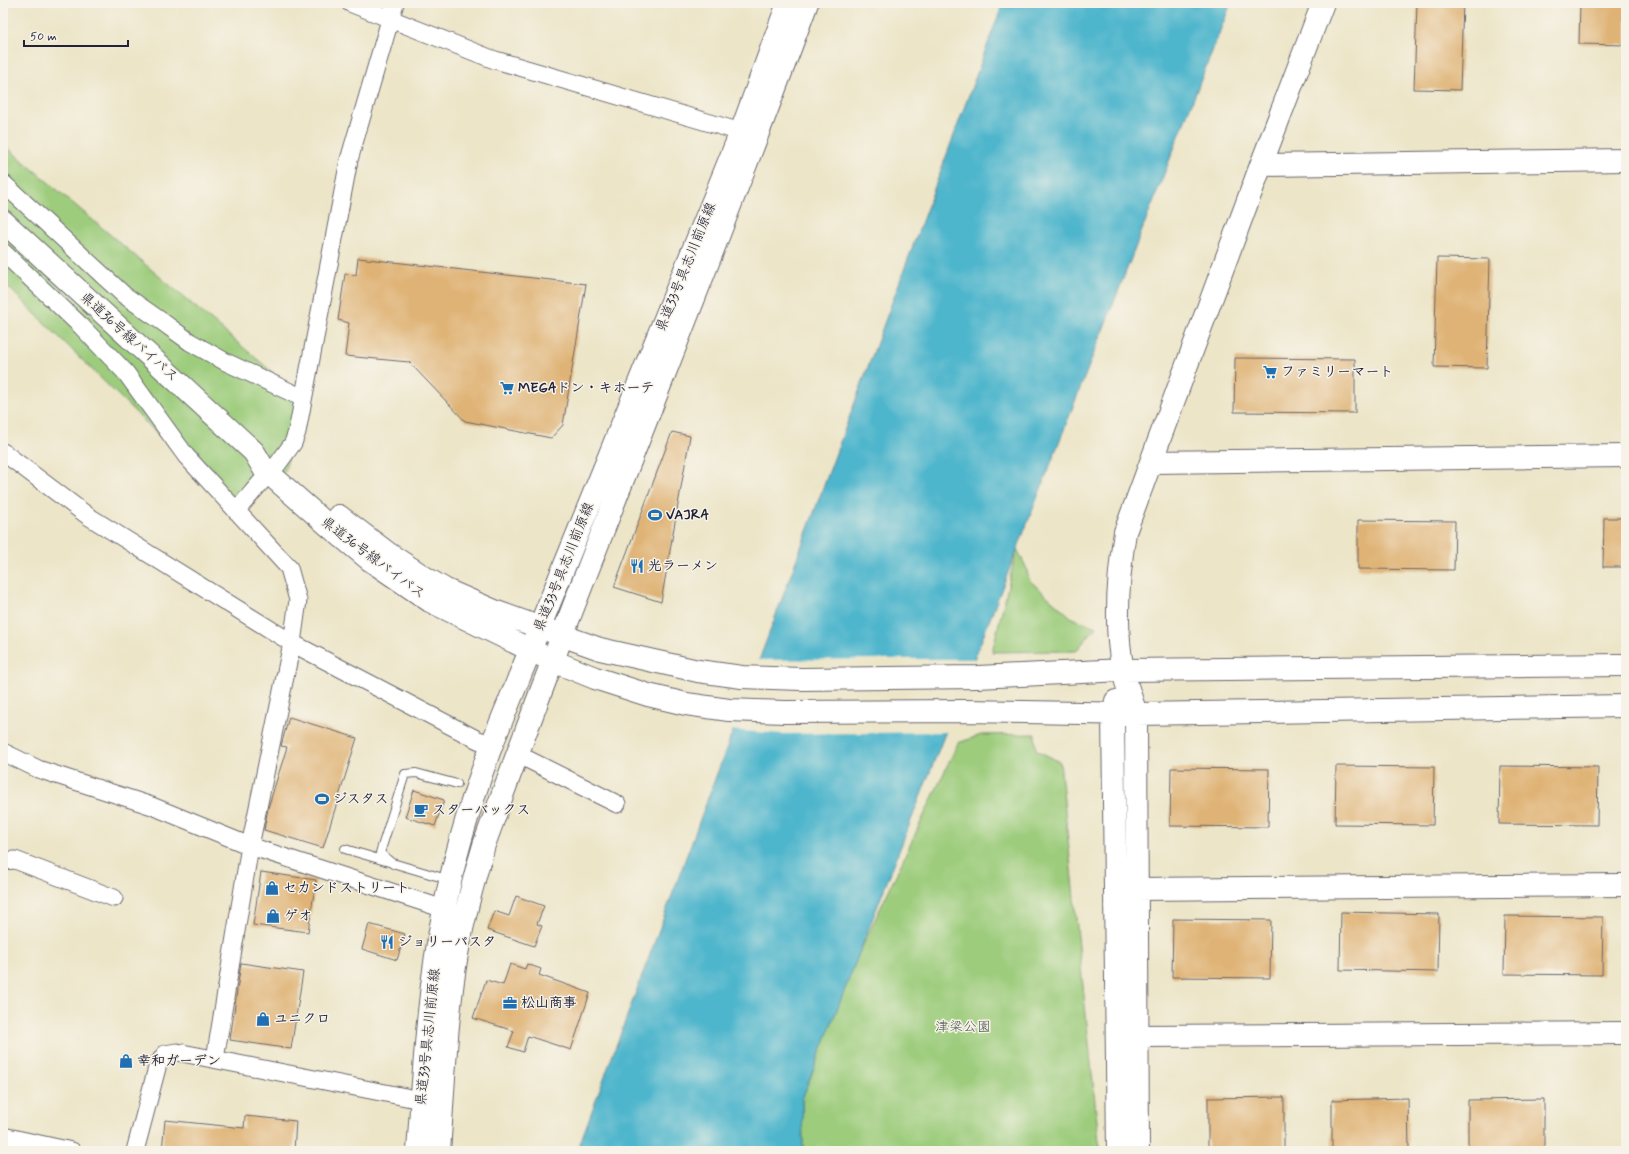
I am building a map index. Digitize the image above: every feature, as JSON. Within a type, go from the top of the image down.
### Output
[{"type":"street","points":[[350,3],[492,59],[741,132]]},
{"type":"street","points":[[236,511],[268,463],[293,443],[297,432],[349,160],[389,19],[395,3]]},
{"type":"street","name":"県道33号具志川前原線","points":[[418,1151],[431,992],[444,909],[473,796],[492,744],[741,132],[788,3]]},
{"type":"street","name":"県道33号具志川前原線","points":[[439,1151],[449,1019],[457,955],[469,896],[484,845],[562,637],[758,137],[807,3]]},
{"type":"street","points":[[1138,1151],[1136,714],[1123,670],[1119,635],[1120,563],[1125,532],[1261,165],[1323,3]]},
{"type":"street","points":[[1261,165],[1626,160]]},
{"type":"street","points":[[3,182],[124,295],[190,342],[226,362],[303,398]]},
{"type":"street","name":"県道36号線バイパス","points":[[3,221],[268,463],[330,527],[412,590],[430,601],[530,652],[595,678],[648,695],[686,704],[729,710],[847,712],[966,711],[1136,714],[1626,706]]},
{"type":"street","points":[[3,252],[81,326],[126,373],[186,456],[236,511],[270,545],[289,568],[298,600],[292,643],[273,742],[250,846],[215,1059]]},
{"type":"street","points":[[3,452],[88,516],[292,643],[478,740],[492,744]]},
{"type":"street","points":[[1151,462],[1626,456]]},
{"type":"street","name":"県道36号線バイパス","points":[[268,463],[389,554],[446,590],[562,637],[657,663],[698,671],[742,677],[801,679],[978,677],[1123,670],[1626,665]]},
{"type":"street","points":[[1118,1151],[1113,714],[1123,670]]},
{"type":"street","points":[[3,752],[38,769],[152,806],[250,846],[444,909]]},
{"type":"street","points":[[517,754],[617,804]]},
{"type":"street","points":[[3,861],[16,860],[114,898]]},
{"type":"street","points":[[1136,889],[1626,885]]},
{"type":"street","points":[[1137,1036],[1626,1033]]},
{"type":"street","points":[[135,1151],[158,1064],[165,1054],[177,1052],[422,1100]]},
{"type":"street","points":[[3,1136],[72,1151]]},
{"type":"lane","points":[[393,864],[380,853],[405,774],[416,773],[456,784]]},
{"type":"lane","points":[[345,849],[451,880]]},
{"type":"green space","points":[[3,144],[303,398],[285,471],[236,511],[3,282]]},
{"type":"green space","points":[[1017,549],[1026,567],[1029,580],[1072,618],[1096,627],[1076,651],[992,652]]},
{"type":"green space","name":"津梁公園","points":[[1035,734],[1036,750],[1060,762],[1100,1151],[803,1151],[802,1099],[856,960],[958,743],[981,735]]},
{"type":"water","points":[[1003,3],[1231,3],[802,1099],[803,1151],[577,1151]]},
{"type":"pier","points":[[976,659],[947,732],[782,734],[730,730],[756,660]]},
{"type":"building","points":[[1417,3],[1463,3],[1460,90],[1414,89]]},
{"type":"building","points":[[1580,3],[1626,3],[1626,45],[1579,44]]},
{"type":"building","points":[[358,258],[586,284],[563,425],[551,438],[465,421],[409,362],[345,356],[349,323],[338,320],[345,274],[356,275]]},
{"type":"building","points":[[1437,258],[1490,259],[1487,368],[1434,367]]},
{"type":"building","points":[[1235,358],[1355,359],[1355,413],[1234,412]]},
{"type":"building","points":[[672,432],[690,436],[661,602],[614,587]]},
{"type":"building","points":[[1604,518],[1626,518],[1626,567],[1603,567]]},
{"type":"building","points":[[1358,520],[1455,521],[1454,570],[1358,569]]},
{"type":"building","points":[[289,717],[357,738],[323,848],[264,830],[268,808],[287,747],[281,746]]},
{"type":"building","points":[[1336,766],[1434,767],[1433,825],[1335,824]]},
{"type":"building","points":[[1500,766],[1598,767],[1597,825],[1499,824]]},
{"type":"building","points":[[1171,768],[1269,769],[1268,827],[1170,826]]},
{"type":"building","points":[[414,790],[444,800],[435,826],[405,817]]},
{"type":"building","points":[[261,872],[316,880],[308,932],[253,925]]},
{"type":"building","points":[[516,896],[544,906],[537,924],[542,926],[534,946],[487,930],[494,911],[509,916]]},
{"type":"building","points":[[1341,912],[1439,914],[1438,972],[1340,970]]},
{"type":"building","points":[[1505,916],[1603,917],[1602,975],[1504,974]]},
{"type":"building","points":[[1173,919],[1271,920],[1270,978],[1172,977]]},
{"type":"building","points":[[369,924],[405,934],[397,960],[362,949]]},
{"type":"building","points":[[241,963],[303,972],[291,1049],[230,1040]]},
{"type":"building","points":[[510,964],[525,969],[527,964],[541,969],[539,975],[590,993],[571,1050],[528,1036],[523,1052],[508,1047],[514,1031],[473,1018],[486,980],[503,985]]},
{"type":"building","points":[[1284,1097],[1284,1151],[1208,1151],[1208,1098]]},
{"type":"building","points":[[1408,1098],[1409,1151],[1332,1151],[1332,1100]]},
{"type":"building","points":[[1544,1099],[1544,1151],[1468,1151],[1468,1100]]},
{"type":"building","points":[[245,1116],[296,1121],[294,1151],[162,1151],[165,1120],[244,1128]]},
{"type":"place","name":"ファミリーマート","points":[[1270,372]]},
{"type":"place","name":"MEGAドン・キホーテ","points":[[507,388]]},
{"type":"place","name":"VAJRA","points":[[655,515]]},
{"type":"place","name":"光ラーメン","points":[[637,566]]},
{"type":"place","name":"ジスタス","points":[[322,799]]},
{"type":"place","name":"スターバックス","points":[[421,810]]},
{"type":"place","name":"セカンドストリート","points":[[272,888]]},
{"type":"place","name":"ゲオ","points":[[273,916]]},
{"type":"place","name":"ジョリーパスタ","points":[[387,942]]},
{"type":"place","name":"松山商事","points":[[510,1003]]},
{"type":"place","name":"ユニクロ","points":[[263,1019]]},
{"type":"place","name":"幸和ガーデン","points":[[126,1061]]}]
